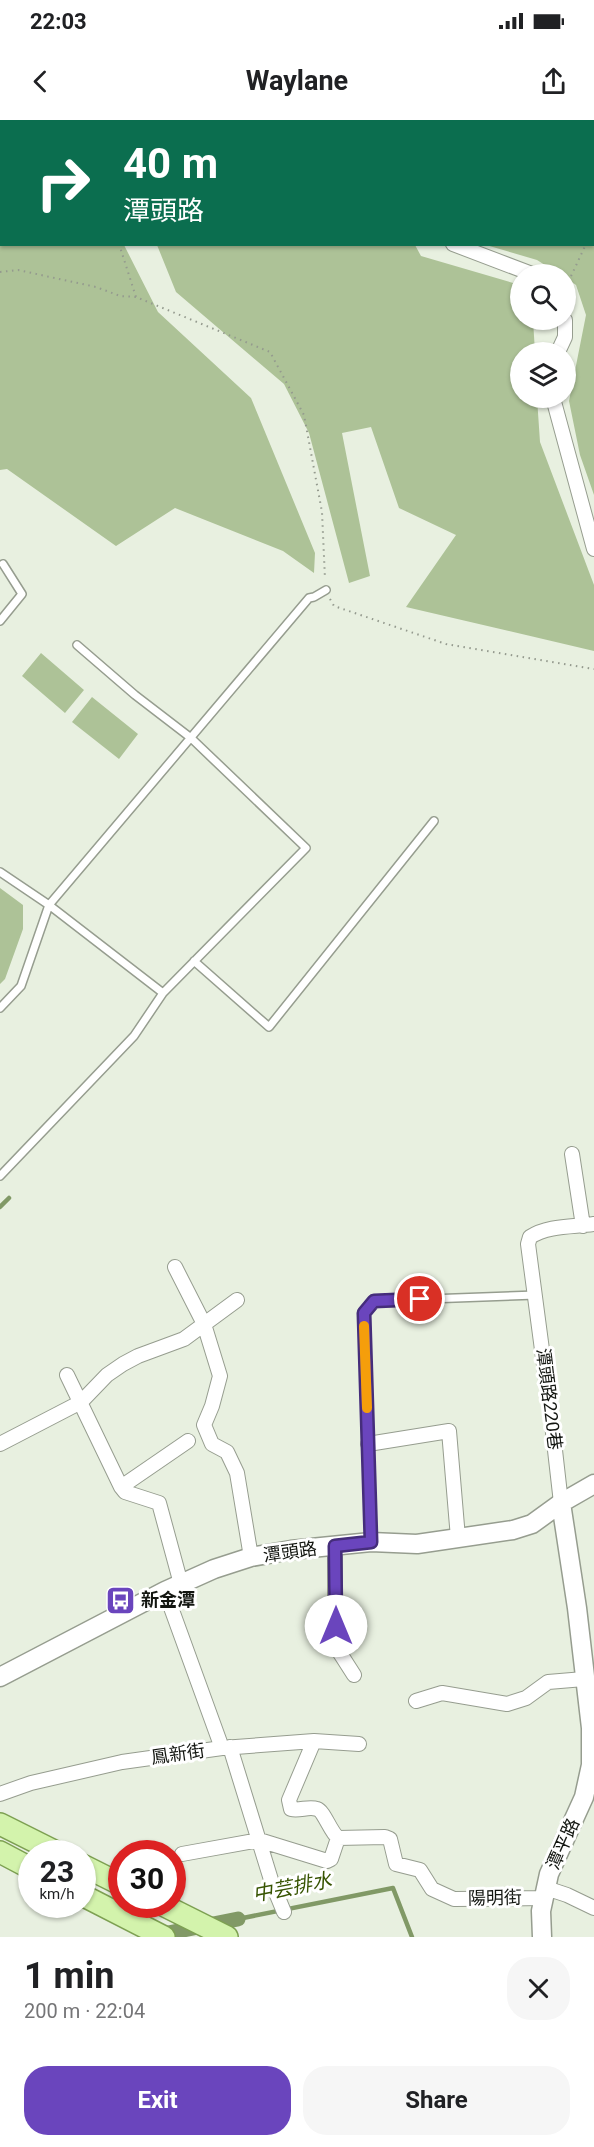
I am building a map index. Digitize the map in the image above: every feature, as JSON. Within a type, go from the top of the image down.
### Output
[{"type":"main road","points":[[0,1824],[32,1840]]},
{"type":"main road","points":[[0,1852],[18,1862]]},
{"type":"main road","points":[[96,1902],[164,1937]]},
{"type":"main road","points":[[186,1917],[226,1937]]},
{"type":"street","points":[[458,246],[510,266]]},
{"type":"street","points":[[556,408],[594,549]]},
{"type":"street","points":[[572,1154],[589,1225]]},
{"type":"street","name":"潭頭路220巷","points":[[546,1380],[528,1244],[530,1237],[538,1232],[589,1225]]},
{"type":"street","points":[[175,1268],[204,1324],[220,1376],[204,1425],[212,1444],[227,1452],[237,1473],[251,1557]]},
{"type":"street","points":[[0,1444],[81,1402],[107,1375],[123,1364],[184,1339],[237,1300]]},
{"type":"street","points":[[67,1375],[121,1487],[125,1492],[159,1503],[173,1587],[272,1883],[284,1912]]},
{"type":"street","name":"潭頭路220巷","points":[[550,1415],[561,1503]]},
{"type":"street","points":[[368,1444],[449,1431],[458,1538]]},
{"type":"street","points":[[121,1487],[188,1441]]},
{"type":"street","name":"潭頭路","points":[[0,1677],[173,1587],[214,1569],[251,1557],[335,1546],[371,1542],[417,1544],[513,1530],[532,1524],[561,1503],[594,1484]]},
{"type":"street","name":"潭平路","points":[[542,1937],[542,1911],[549,1874],[584,1797],[591,1765],[593,1729],[584,1679],[577,1608],[561,1503]]},
{"type":"street","points":[[335,1546],[335,1641],[354,1675]]},
{"type":"street","points":[[416,1701],[442,1692],[507,1704],[526,1698],[548,1682],[584,1679]]},
{"type":"street","points":[[186,1853],[259,1840],[327,1861],[331,1859],[338,1838],[333,1834],[321,1811],[316,1808],[298,1811],[291,1809],[289,1805],[289,1800],[314,1741]]},
{"type":"street","name":"鳳新街","points":[[0,1794],[31,1783],[122,1762],[226,1748],[314,1741],[359,1744]]},
{"type":"street","name":"陽明街","points":[[338,1838],[385,1837],[390,1839],[396,1864],[420,1870],[432,1889],[454,1899],[545,1893]]},
{"type":"street","points":[[545,1893],[567,1895],[594,1908]]},
{"type":"lane","points":[[0,621],[22,594],[3,564]]},
{"type":"lane","points":[[0,1008],[21,986],[48,906],[309,598],[326,590]]},
{"type":"lane","points":[[0,1176],[134,1036],[163,993],[306,848],[191,738],[135,695],[77,645]]},
{"type":"lane","points":[[194,961],[269,1027],[434,821]]},
{"type":"lane","points":[[0,872],[163,993]]},
{"type":"lane","points":[[371,1542],[364,1313],[374,1301],[536,1295]]},
{"type":"path","points":[[120,246],[136,297]]},
{"type":"path","points":[[576,265],[585,246]]},
{"type":"path","points":[[0,272],[18,270],[96,287],[120,296],[136,297],[270,352],[304,415],[322,512],[326,590],[334,606],[447,644],[594,669]]},
{"type":"green space","points":[[0,246],[125,246],[158,312],[251,398],[315,553],[314,573],[283,551],[175,508],[116,546],[7,469],[0,470]]},
{"type":"green space","points":[[157,246],[416,246],[421,256],[510,282],[510,330],[534,330],[534,342],[510,342],[510,408],[538,408],[540,442],[594,585],[594,651],[406,607],[456,535],[399,508],[371,427],[342,433],[370,576],[349,583],[309,433],[284,384],[176,292]]},
{"type":"green space","points":[[489,246],[594,246],[594,495],[580,455],[570,408],[576,408],[576,366],[586,315],[576,285],[576,264],[543,264],[537,260]]},
{"type":"green space","points":[[41,653],[84,690],[65,713],[22,676]]},
{"type":"green space","points":[[92,697],[138,734],[119,759],[72,722]]},
{"type":"green space","points":[[0,888],[23,905],[23,929],[5,979],[0,984]]},
{"type":"waterway","points":[[0,1207],[9,1198]]},
{"type":"waterway","name":"中芸排水","points":[[238,1919],[393,1888],[412,1937]]},
{"type":"waterway","name":"中芸排水","points":[[153,1936],[238,1919]]},
{"type":"slow traffic","points":[[364,1326],[367,1408]]},
{"type":"place","name":"新金潭","points":[[120,1600]]},
{"type":"route","points":[[336,1626],[335,1546],[371,1542],[364,1313],[374,1301],[420,1299]]}]
